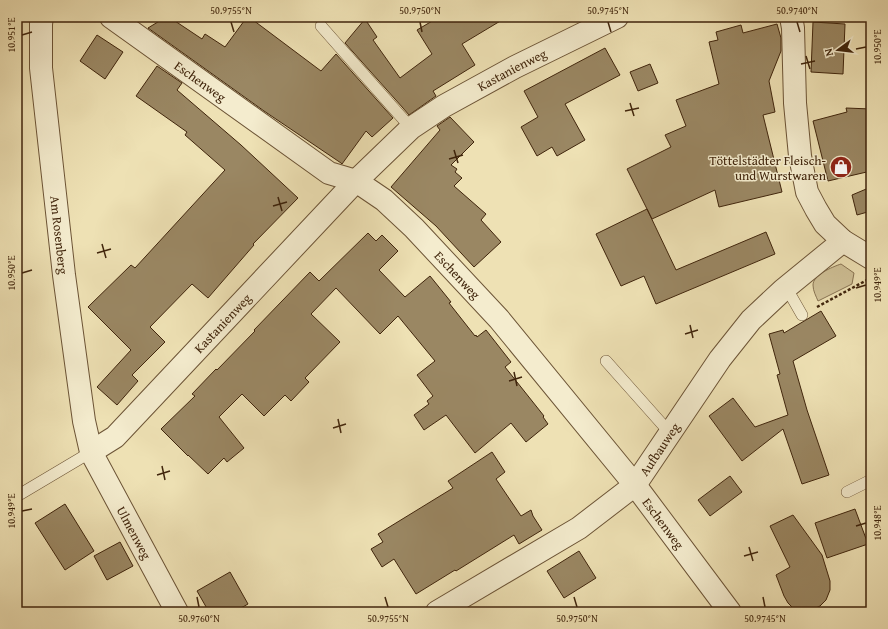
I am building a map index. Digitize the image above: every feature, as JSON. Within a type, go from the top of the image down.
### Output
[{"type":"street","name":"Am Rosenberg","points":[[42,17],[41,68],[60,245],[84,421],[91,452]]},
{"type":"street","name":"Eschenweg","points":[[111,17],[329,173],[356,181],[384,200],[414,228],[499,319],[635,485],[730,612]]},
{"type":"street","name":"Kastanienweg","points":[[91,452],[115,437],[356,181],[411,128],[444,106],[616,17]]},
{"type":"street","points":[[791,17],[793,28],[795,103],[800,156],[807,192],[825,224],[843,241],[870,256]]},
{"type":"street","name":"Aufbauweg","points":[[437,612],[579,528],[635,485],[725,354],[751,320],[786,287],[843,241]]},
{"type":"street","name":"Ulmenweg","points":[[91,452],[177,612]]},
{"type":"lane","points":[[321,26],[411,128]]},
{"type":"lane","points":[[786,287],[802,315]]},
{"type":"lane","points":[[606,361],[670,433]]},
{"type":"lane","name":"Kastanienweg","points":[[17,496],[91,452]]},
{"type":"lane","points":[[847,492],[871,480]]},
{"type":"path","points":[[802,315],[871,278]]},
{"type":"shaded area","points":[[841,264],[854,273],[852,284],[818,301],[813,285],[814,281],[819,275]]},
{"type":"building","points":[[166,17],[169,17],[202,39],[205,34],[225,47],[247,17],[249,17],[321,71],[336,54],[393,118],[372,137],[366,131],[342,164],[264,111],[148,28]]},
{"type":"building","points":[[439,17],[507,17],[462,44],[475,65],[433,91],[436,96],[409,115],[345,43],[365,19],[377,37],[373,40],[400,78],[432,54],[417,30]]},
{"type":"building","points":[[813,22],[845,24],[843,74],[811,72]]},
{"type":"building","points":[[777,24],[781,38],[781,51],[769,81],[775,112],[763,115],[782,192],[719,207],[715,190],[652,219],[627,169],[671,147],[665,135],[686,126],[676,100],[719,84],[709,42],[718,40],[716,32],[741,25],[743,33]]},
{"type":"building","points":[[97,35],[123,52],[105,79],[80,61]]},
{"type":"building","points":[[605,48],[620,75],[565,104],[585,140],[557,156],[552,147],[537,156],[521,127],[538,117],[524,91]]},
{"type":"building","points":[[650,64],[658,83],[638,91],[630,72]]},
{"type":"building","points":[[157,66],[182,83],[177,90],[241,145],[298,198],[253,244],[254,245],[208,298],[192,284],[150,327],[165,342],[132,375],[138,381],[117,405],[97,387],[131,350],[88,307],[131,265],[135,268],[225,170],[185,135],[187,132],[136,96]]},
{"type":"building","points":[[846,108],[871,109],[871,171],[828,181],[813,121],[847,112]]},
{"type":"building","points":[[450,117],[474,142],[451,165],[457,169],[455,172],[462,178],[454,186],[486,214],[481,220],[501,242],[474,267],[436,226],[391,187],[440,130],[437,126]]},
{"type":"building","points":[[871,187],[871,211],[857,215],[852,195]]},
{"type":"building","points":[[647,209],[676,270],[766,232],[775,254],[656,304],[644,276],[621,286],[596,234]]},
{"type":"building","points":[[368,233],[376,241],[382,235],[398,251],[379,270],[405,297],[430,276],[475,336],[476,335],[477,337],[486,330],[511,362],[505,367],[544,416],[543,417],[548,424],[526,442],[511,423],[475,453],[446,415],[424,430],[414,415],[429,404],[427,401],[433,396],[417,375],[435,361],[398,316],[380,334],[336,288],[311,314],[340,342],[305,378],[309,382],[291,401],[285,395],[264,416],[242,394],[219,417],[244,448],[227,462],[224,458],[208,474],[161,429],[195,396],[192,394],[255,331],[254,330],[310,272],[319,281]]},
{"type":"building","points":[[821,311],[836,336],[793,361],[807,410],[829,475],[802,484],[783,429],[742,461],[709,416],[733,398],[755,427],[788,415],[777,375],[780,374],[769,334],[783,330],[784,333]]},
{"type":"building","points":[[492,452],[505,472],[496,479],[521,516],[531,510],[542,530],[519,544],[514,535],[416,594],[394,559],[382,567],[371,549],[383,542],[378,534],[453,488],[448,481]]},
{"type":"building","points":[[730,476],[742,492],[710,516],[698,500]]},
{"type":"building","points":[[65,504],[94,551],[65,570],[35,523]]},
{"type":"building","points":[[855,509],[868,544],[827,558],[815,523]]},
{"type":"building","points":[[793,515],[822,555],[830,581],[830,590],[826,600],[820,606],[808,611],[800,611],[793,608],[788,603],[776,575],[790,567],[770,526]]},
{"type":"building","points":[[120,542],[133,566],[107,580],[94,556]]},
{"type":"building","points":[[579,551],[596,578],[564,598],[547,571]]},
{"type":"building","points":[[230,572],[248,604],[234,612],[209,612],[197,591]]},
{"type":"place","name":"Töttelstädter Fleisch- und Wurstwaren","points":[[841,167]]}]
